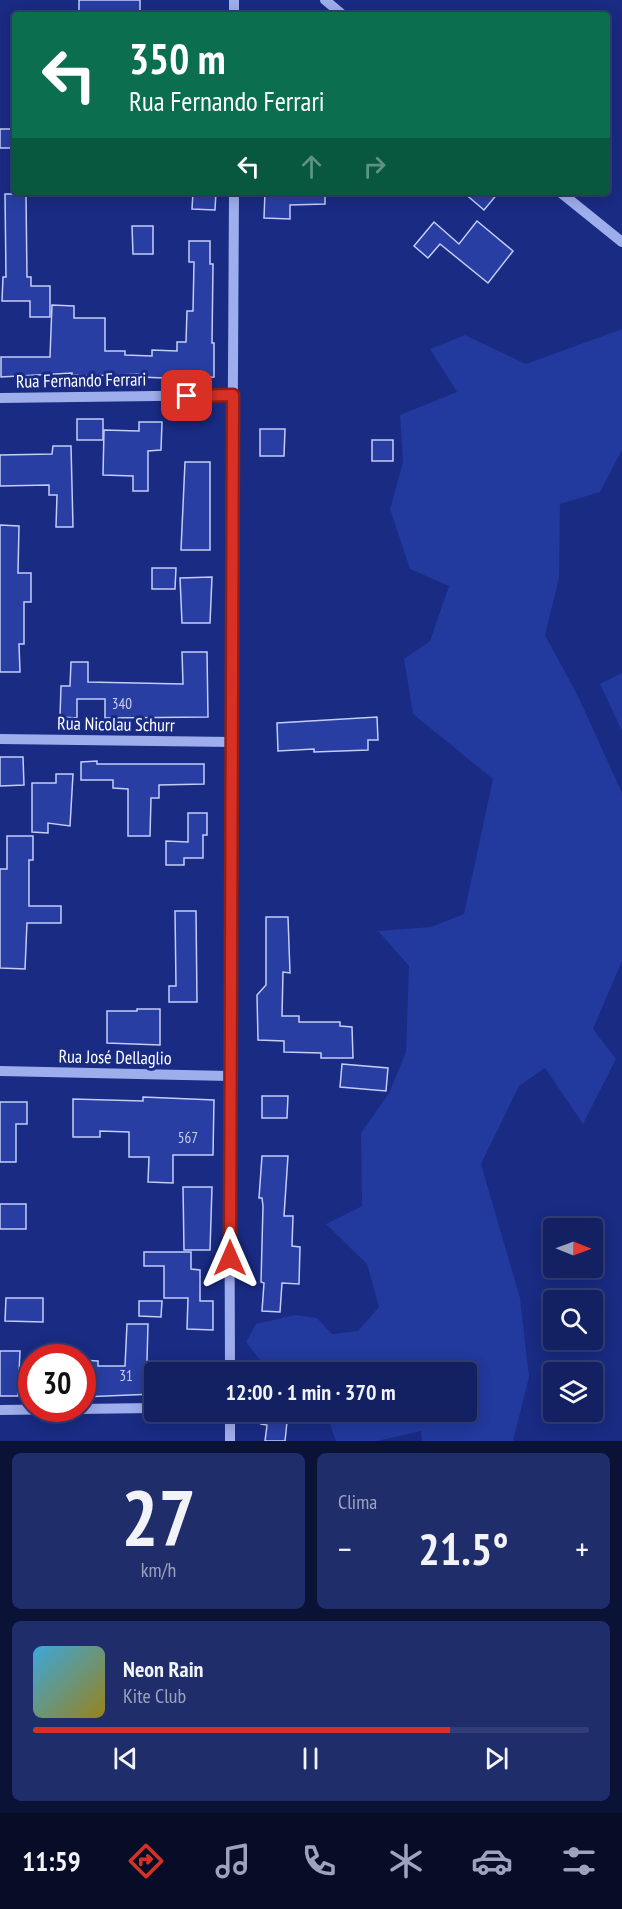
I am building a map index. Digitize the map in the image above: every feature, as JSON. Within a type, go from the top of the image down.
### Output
[{"type":"street","points":[[325,0],[339,12]]},
{"type":"street","points":[[230,1362],[229,1076],[234,195]]},
{"type":"street","points":[[564,195],[622,242]]},
{"type":"street","name":"Rua Fernando Ferrari","points":[[0,398],[233,395]]},
{"type":"street","name":"Rua Nicolau Schurr","points":[[0,739],[231,742]]},
{"type":"street","name":"Rua José Dellaglio","points":[[0,1071],[229,1076]]},
{"type":"street","points":[[0,1410],[144,1408]]},
{"type":"street","points":[[230,1422],[230,1441]]},
{"type":"shaded area","points":[[622,329],[622,450],[600,492],[560,504],[559,578],[545,635],[578,696],[622,793],[622,961],[593,1029],[616,1059],[583,1124],[545,1068],[519,1086],[481,1164],[520,1298],[529,1377],[513,1441],[422,1441],[421,1431],[377,1441],[336,1441],[329,1422],[477,1422],[477,1362],[262,1362],[246,1342],[256,1324],[295,1315],[317,1318],[332,1334],[358,1331],[379,1307],[367,1264],[326,1224],[362,1206],[361,1133],[389,1093],[406,1052],[409,966],[378,931],[431,927],[464,914],[493,779],[413,714],[404,659],[430,641],[449,586],[410,569],[390,509],[403,462],[400,415],[457,392],[430,349],[465,335],[526,364]]},
{"type":"shaded area","points":[[622,673],[622,731],[600,684]]},
{"type":"building","points":[[79,0],[140,0],[140,12],[79,12]]},
{"type":"building","points":[[0,129],[12,129],[12,148],[0,148]]},
{"type":"building","points":[[5,194],[26,195],[27,277],[31,277],[31,286],[50,286],[50,317],[30,317],[30,301],[2,301],[3,277],[6,277]]},
{"type":"building","points":[[193,195],[216,195],[215,210],[192,209]]},
{"type":"building","points":[[265,195],[325,195],[325,204],[290,205],[290,219],[264,218]]},
{"type":"building","points":[[466,195],[496,195],[484,210]]},
{"type":"building","points":[[477,221],[513,251],[488,283],[440,244],[428,258],[414,246],[434,222],[459,244]]},
{"type":"building","points":[[132,226],[153,226],[153,254],[133,254]]},
{"type":"building","points":[[189,241],[210,241],[210,264],[213,264],[214,377],[164,378],[140,377],[140,374],[87,376],[72,375],[72,373],[1,377],[1,357],[50,357],[52,305],[74,306],[74,318],[105,318],[105,351],[125,351],[125,355],[152,356],[152,350],[177,351],[177,342],[186,342],[187,311],[193,311],[194,262],[189,262]]},
{"type":"building","points":[[77,419],[103,419],[103,440],[77,440]]},
{"type":"building","points":[[139,422],[162,422],[161,450],[148,451],[148,491],[133,491],[133,476],[103,475],[104,430],[139,431]]},
{"type":"building","points":[[260,429],[285,429],[284,456],[260,456]]},
{"type":"building","points":[[372,440],[393,440],[393,461],[372,461]]},
{"type":"building","points":[[53,446],[71,446],[73,527],[56,527],[57,495],[49,495],[49,485],[0,486],[0,455],[52,454]]},
{"type":"building","points":[[185,462],[210,462],[210,550],[181,550]]},
{"type":"building","points":[[0,525],[19,526],[18,573],[31,573],[31,602],[24,602],[24,644],[19,644],[20,672],[0,672]]},
{"type":"building","points":[[152,568],[176,568],[175,589],[152,589]]},
{"type":"building","points":[[212,577],[210,623],[182,623],[180,578]]},
{"type":"building","points":[[182,652],[207,652],[208,717],[105,718],[105,699],[77,699],[77,718],[60,717],[61,686],[70,686],[71,662],[88,662],[88,682],[183,684]]},
{"type":"building","points":[[377,717],[378,740],[368,740],[368,750],[278,751],[277,723]]},
{"type":"building","points":[[0,757],[23,757],[24,785],[0,786]]},
{"type":"building","points":[[97,761],[97,764],[204,764],[204,784],[159,785],[159,798],[151,798],[150,836],[128,836],[128,789],[113,788],[113,780],[81,780],[81,762]]},
{"type":"building","points":[[56,774],[73,774],[70,826],[48,823],[48,833],[32,832],[32,783],[56,783]]},
{"type":"building","points":[[188,813],[207,813],[207,835],[203,835],[203,858],[184,858],[184,865],[166,865],[166,841],[188,842]]},
{"type":"building","points":[[7,836],[33,836],[33,860],[29,860],[29,906],[61,906],[61,923],[27,923],[25,969],[0,968],[0,869],[7,869]]},
{"type":"building","points":[[175,911],[196,911],[197,1002],[169,1002],[169,986],[176,986]]},
{"type":"building","points":[[266,917],[288,917],[290,973],[283,972],[282,1016],[299,1016],[299,1022],[340,1022],[340,1026],[352,1027],[353,1058],[321,1058],[321,1053],[284,1052],[284,1041],[258,1040],[257,995],[266,985]]},
{"type":"building","points":[[137,1009],[160,1009],[160,1045],[107,1043],[107,1011],[137,1011]]},
{"type":"building","points":[[342,1064],[388,1068],[386,1091],[340,1087]]},
{"type":"building","points":[[262,1096],[288,1096],[287,1118],[262,1118]]},
{"type":"building","points":[[143,1097],[214,1100],[213,1155],[173,1155],[173,1183],[148,1182],[149,1157],[129,1157],[129,1132],[100,1131],[100,1137],[73,1137],[73,1099],[143,1101]]},
{"type":"building","points":[[0,1102],[27,1102],[27,1124],[16,1124],[16,1162],[0,1162]]},
{"type":"building","points":[[262,1156],[288,1156],[284,1216],[293,1216],[292,1246],[300,1247],[299,1284],[282,1283],[280,1312],[262,1311],[263,1206],[262,1198],[259,1198]]},
{"type":"building","points":[[183,1187],[212,1187],[210,1250],[184,1250]]},
{"type":"building","points":[[0,1204],[26,1204],[26,1229],[0,1229]]},
{"type":"building","points":[[144,1252],[191,1252],[191,1269],[200,1270],[200,1301],[213,1301],[213,1330],[187,1329],[188,1298],[164,1298],[164,1266],[144,1266]]},
{"type":"building","points":[[6,1298],[43,1298],[43,1322],[5,1321]]},
{"type":"building","points":[[139,1301],[162,1301],[161,1317],[139,1316]]},
{"type":"building","points":[[127,1324],[148,1324],[147,1361],[154,1362],[144,1362],[144,1394],[96,1396],[96,1361],[98,1361],[98,1366],[125,1366]]},
{"type":"building","points":[[0,1351],[18,1351],[18,1396],[0,1396]]},
{"type":"building","points":[[261,1422],[287,1422],[285,1441],[265,1441],[267,1425],[261,1424]]},
{"type":"route","points":[[187,396],[233,395],[230,1258]]}]
